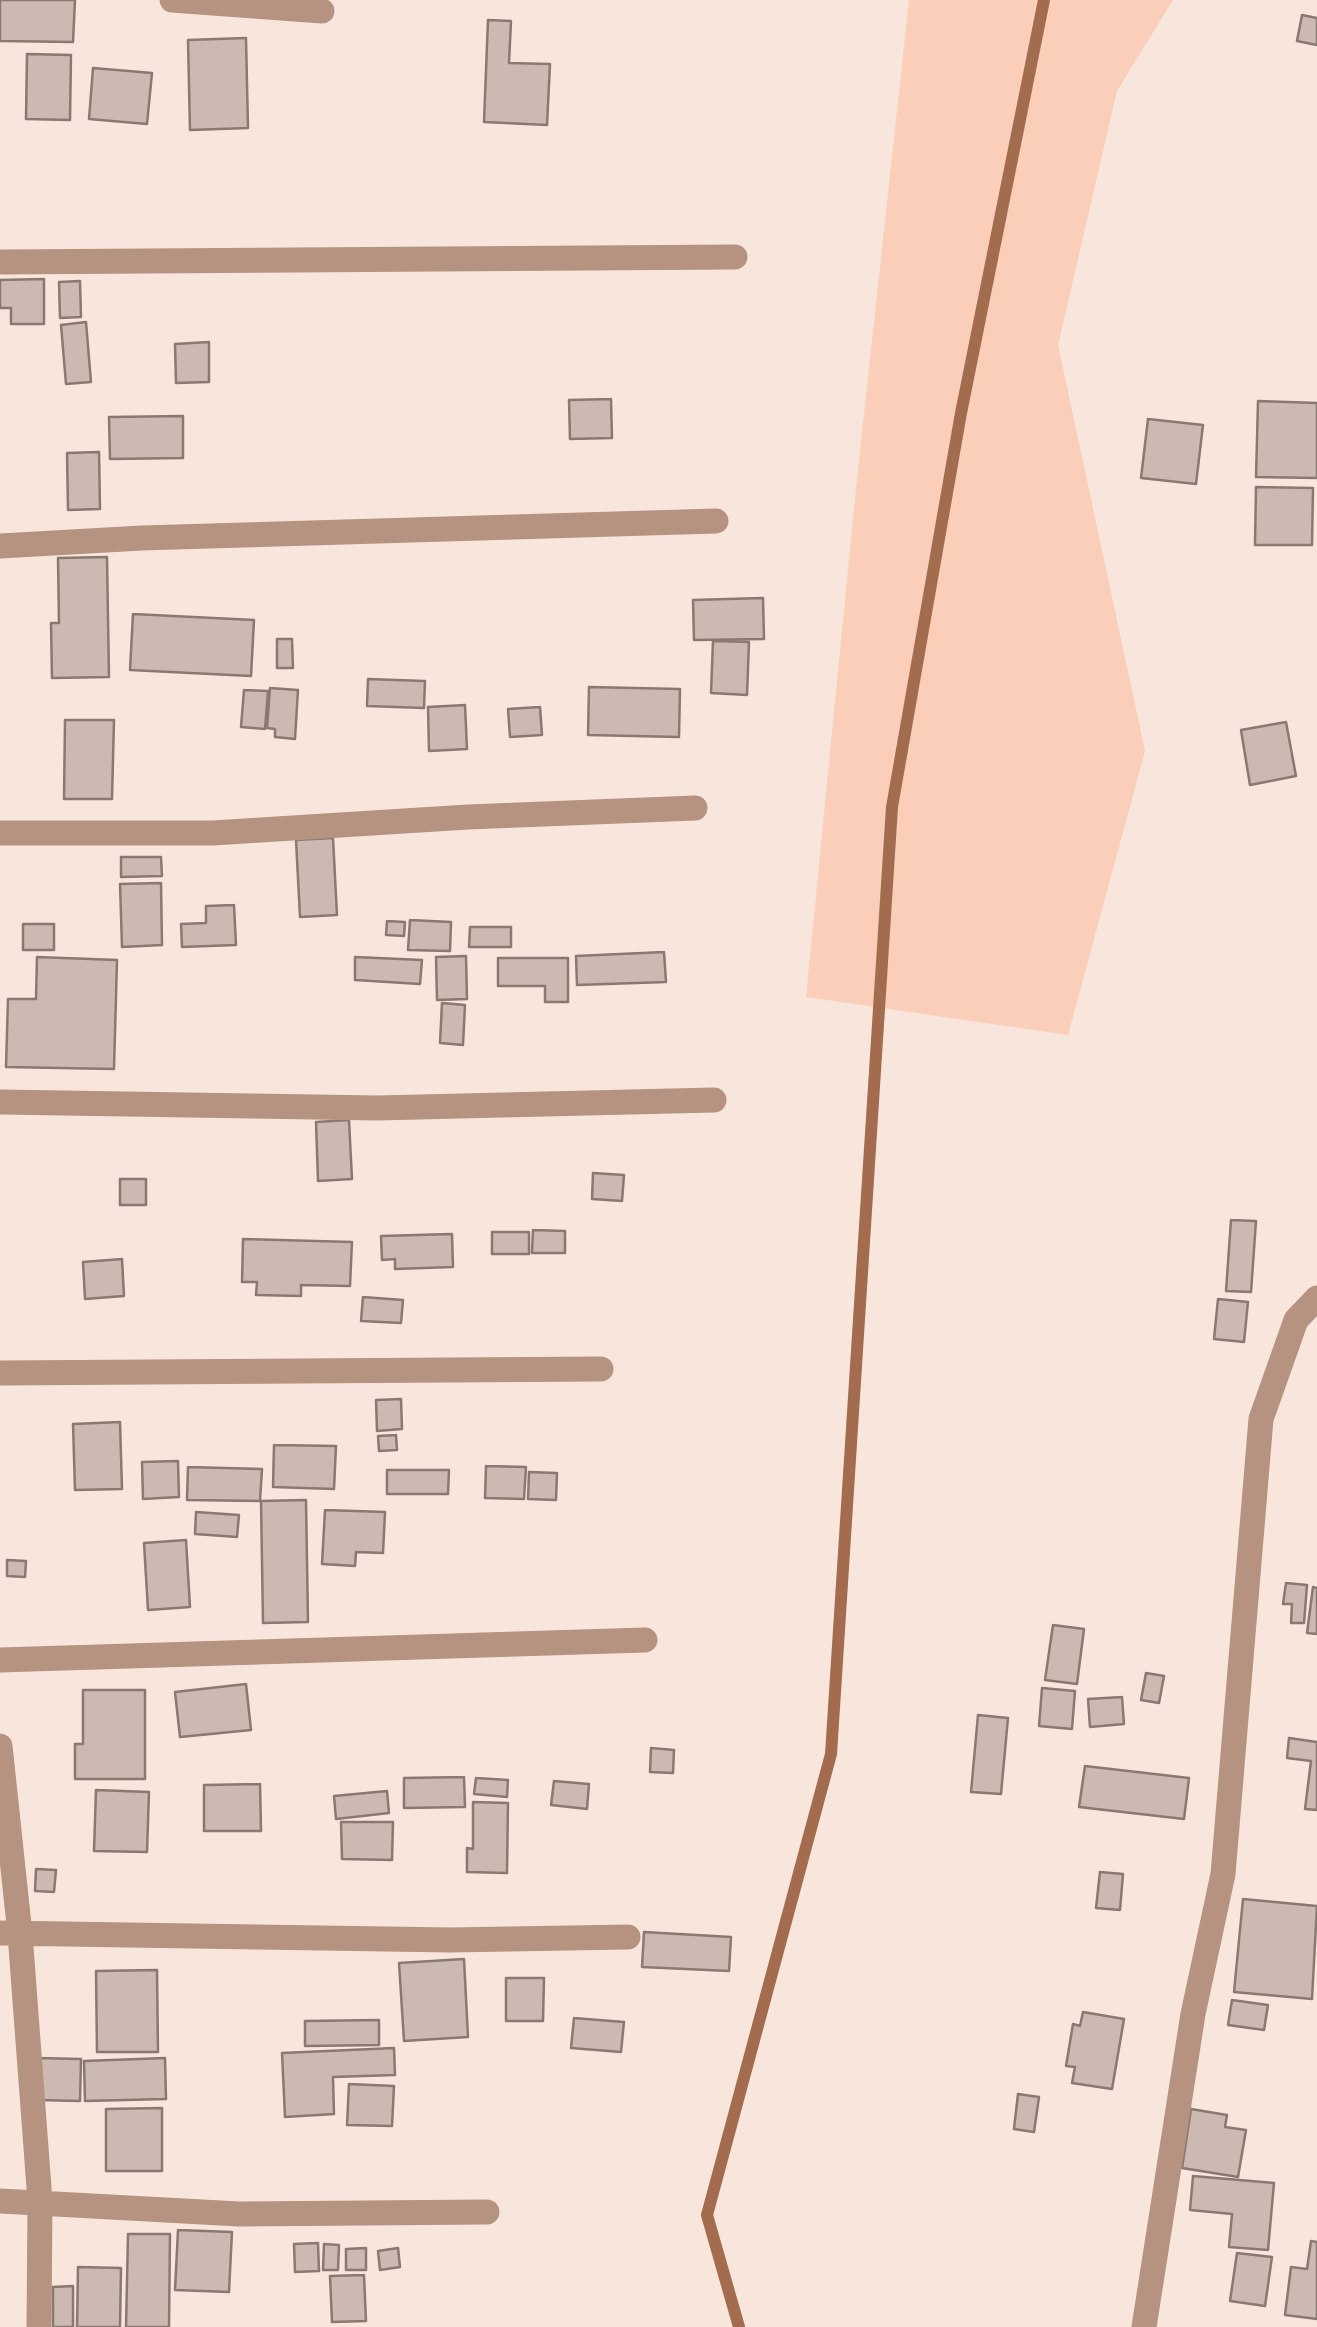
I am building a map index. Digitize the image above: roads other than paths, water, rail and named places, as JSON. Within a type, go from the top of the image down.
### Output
[{"type":"street","points":[[172,0],[322,10]]},
{"type":"street","points":[[0,262],[735,257]]},
{"type":"street","points":[[0,546],[142,538],[716,521]]},
{"type":"street","points":[[0,833],[212,833],[695,808]]},
{"type":"street","points":[[0,1102],[377,1108],[714,1100]]},
{"type":"street","points":[[1144,2327],[1193,2014],[1222,1874],[1262,1418],[1296,1320],[1317,1298]]},
{"type":"street","points":[[0,1374],[601,1369]]},
{"type":"street","points":[[0,1660],[646,1640]]},
{"type":"street","points":[[0,1746],[10,1933],[40,2201],[39,2327]]},
{"type":"street","points":[[10,1933],[450,1940],[628,1937]]},
{"type":"street","points":[[0,2201],[239,2214],[487,2212]]},
{"type":"waterway","points":[[739,2327],[707,2215],[831,1754],[892,807],[961,413],[1044,0]]}]
